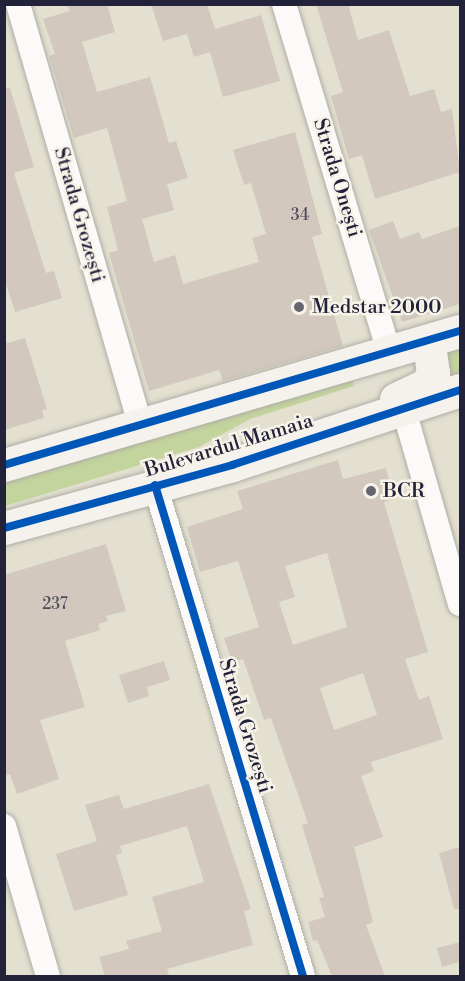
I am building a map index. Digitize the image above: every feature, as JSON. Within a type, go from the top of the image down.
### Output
[{"type":"main road","points":[[4,465],[460,331]]},
{"type":"main road","points":[[232,465],[296,430],[426,385],[433,362],[422,343]]},
{"type":"main road","name":"Bulevardul Mamaia","points":[[4,528],[232,465],[460,390]]},
{"type":"street","name":"Strada Grozești","points":[[18,4],[140,425]]},
{"type":"street","name":"Strada Onești","points":[[284,4],[388,352]]},
{"type":"street","points":[[403,407],[460,604]]},
{"type":"street","name":"Strada Grozești","points":[[155,485],[303,976]]},
{"type":"street","points":[[4,826],[48,976]]},
{"type":"green space","points":[[460,345],[460,373],[441,380],[441,351]]},
{"type":"green space","points":[[352,378],[354,386],[250,419],[199,447],[5,506],[5,481]]},
{"type":"building","points":[[67,4],[107,4],[115,32],[82,42],[97,92],[150,77],[169,143],[176,141],[188,178],[167,184],[174,210],[142,219],[154,262],[175,255],[183,284],[259,262],[252,238],[266,234],[251,183],[244,185],[233,150],[295,132],[322,234],[312,237],[343,346],[223,381],[219,370],[149,391],[109,253],[118,250],[107,207],[127,201],[107,128],[74,138],[49,56],[55,54],[43,19],[70,11]]},
{"type":"building","points":[[151,4],[207,4],[215,29],[261,15],[280,81],[223,97],[210,52],[194,57],[187,34],[163,41]]},
{"type":"building","points":[[316,4],[348,4],[358,40],[389,30],[410,96],[434,89],[441,112],[452,109],[460,172],[375,199],[362,155],[349,159],[331,96],[343,92]]},
{"type":"building","points":[[4,88],[10,88],[34,167],[14,173],[46,273],[54,271],[62,298],[15,312],[4,277]]},
{"type":"building","points":[[393,221],[400,239],[419,232],[422,239],[460,226],[460,304],[402,322],[369,230]]},
{"type":"building","points":[[25,338],[47,409],[42,410],[44,418],[4,430],[4,344]]},
{"type":"building","points":[[338,460],[343,479],[386,468],[394,499],[384,502],[428,652],[405,659],[419,700],[429,696],[443,739],[371,762],[374,771],[361,776],[383,837],[354,847],[373,922],[366,925],[385,976],[332,976],[317,940],[313,941],[308,922],[325,917],[319,898],[324,897],[302,825],[308,823],[271,718],[264,720],[243,659],[232,662],[224,638],[259,627],[238,561],[200,572],[187,527],[243,509],[237,491]],"holes":[[[327,553],[347,627],[293,645],[279,602],[295,597],[285,566]],[[363,673],[377,715],[334,730],[320,688]]]},
{"type":"building","points":[[106,544],[126,611],[106,616],[108,621],[98,624],[100,630],[65,641],[85,707],[40,720],[59,779],[17,794],[10,774],[4,776],[4,575]]},
{"type":"building","points":[[164,661],[170,680],[147,687],[149,696],[128,703],[119,675]]},
{"type":"building","points":[[209,784],[251,909],[244,911],[253,945],[167,969],[169,976],[105,976],[99,957],[129,949],[126,941],[162,931],[152,897],[204,882],[187,826],[120,846],[122,853],[116,855],[128,895],[74,911],[56,854],[97,841],[85,805],[119,795],[124,809]]},
{"type":"building","points":[[460,847],[460,909],[454,909],[439,853]]},
{"type":"building","points":[[460,942],[460,962],[442,967],[437,948]]},
{"type":"cycle path","points":[[4,465],[460,331]]},
{"type":"cycle path","points":[[4,528],[232,465],[460,390]]},
{"type":"cycle path","points":[[155,485],[303,976]]},
{"type":"place","name":"Medstar 2000","points":[[299,307]]},
{"type":"place","name":"BCR","points":[[371,491]]}]
